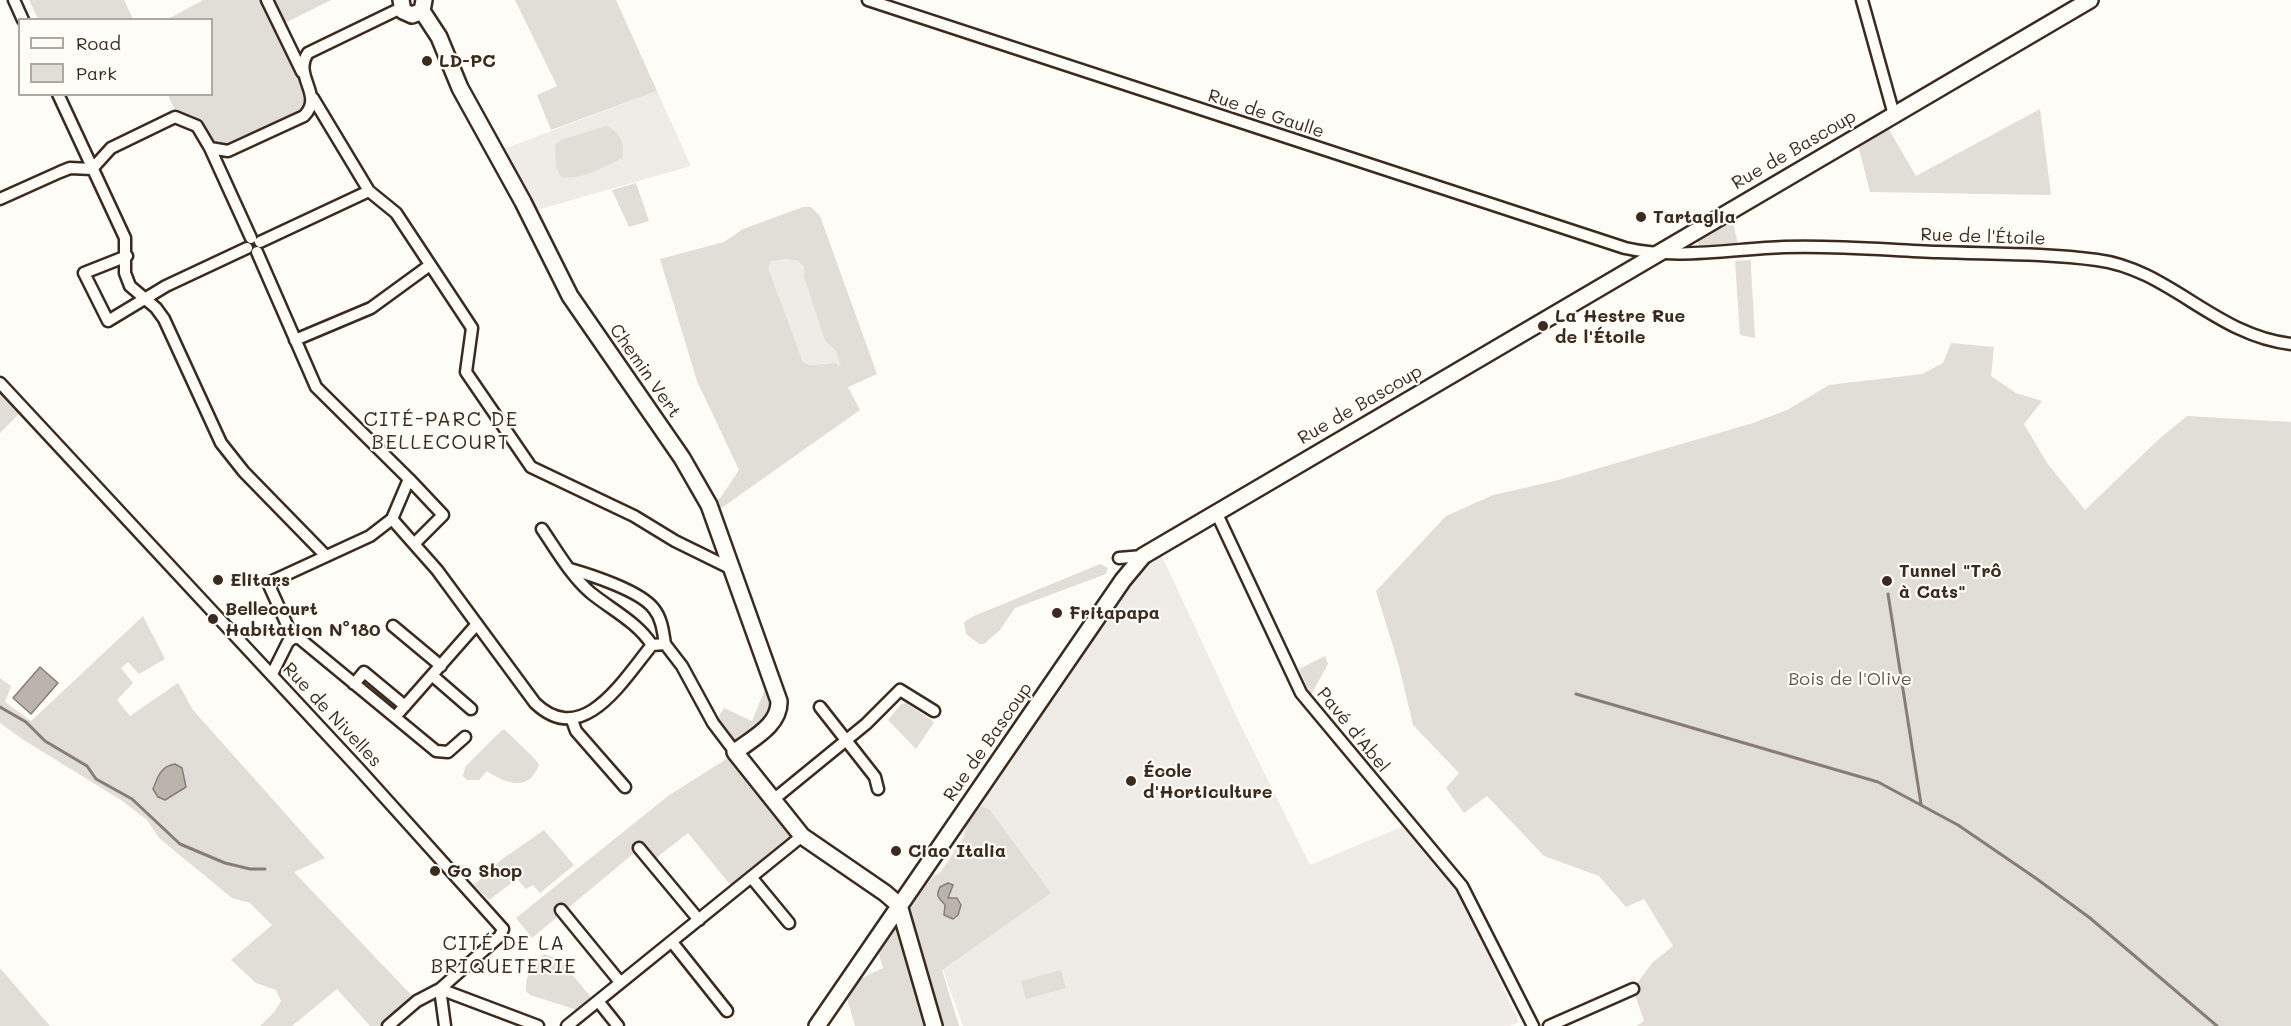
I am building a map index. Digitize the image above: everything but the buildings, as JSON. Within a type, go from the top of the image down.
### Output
[{"type":"main road","name":"Rue de Bascoup","points":[[817,1026],[1123,580],[1143,556],[2090,0]]},
{"type":"main road","points":[[401,4],[409,15],[423,6]]},
{"type":"main road","name":"Chemin Vert","points":[[423,6],[460,88],[518,193],[570,296],[690,470],[713,514],[780,705],[772,723],[735,752]]},
{"type":"main road","points":[[735,752],[802,837],[885,892],[899,905],[934,1026]]},
{"type":"street","points":[[14,0],[22,18]]},
{"type":"street","points":[[267,0],[313,98],[369,191],[396,213],[472,328],[466,372],[531,467],[734,571]]},
{"type":"street","name":"Rue de Gaulle","points":[[868,0],[1559,228],[1654,255]]},
{"type":"street","points":[[1862,0],[1894,115]]},
{"type":"street","points":[[303,75],[304,60],[313,49],[401,4]]},
{"type":"street","points":[[59,96],[125,238],[127,256],[125,273],[130,286],[164,319],[221,443],[244,472],[326,556]]},
{"type":"street","points":[[210,148],[228,151],[304,116],[313,98]]},
{"type":"street","points":[[92,169],[111,148],[175,117],[197,126],[210,148],[316,387],[444,515],[414,543]]},
{"type":"street","points":[[0,199],[70,168],[92,169]]},
{"type":"street","points":[[127,256],[84,273],[108,321],[145,299],[369,191]]},
{"type":"street","name":"Rue de l'Étoile","points":[[1654,255],[1821,247],[2095,260],[2119,265],[2148,277],[2248,335],[2268,342],[2291,344]]},
{"type":"street","points":[[295,340],[371,308],[430,265]]},
{"type":"street","name":"Rue de Nivelles","points":[[0,383],[272,674],[503,929],[500,936],[441,988]]},
{"type":"street","points":[[409,479],[392,519],[370,536],[268,583],[293,638],[303,641],[441,753],[451,751],[465,736]]},
{"type":"street","name":"Pavé d'Abel","points":[[1216,512],[1306,699],[1462,886],[1533,1026]]},
{"type":"street","points":[[392,519],[414,543],[536,703],[553,717],[572,720],[595,710],[652,645],[665,644]]},
{"type":"street","points":[[542,529],[570,568],[591,592],[643,631],[652,645]]},
{"type":"street","points":[[1119,558],[1143,556]]},
{"type":"street","points":[[570,568],[592,575],[654,607],[661,620],[665,644],[682,666],[713,723],[735,752]]},
{"type":"street","points":[[395,717],[477,624]]},
{"type":"street","points":[[393,626],[441,666]]},
{"type":"street","points":[[272,674],[288,642],[293,638]]},
{"type":"street","points":[[354,684],[364,672],[405,706]]},
{"type":"street","points":[[433,676],[471,709]]},
{"type":"street","points":[[772,800],[866,724],[900,690],[934,711]]},
{"type":"street","points":[[820,707],[875,777],[879,789]]},
{"type":"street","points":[[572,720],[576,731],[625,787]]},
{"type":"street","points":[[567,1026],[802,837]]},
{"type":"street","points":[[639,848],[699,920]]},
{"type":"street","points":[[752,877],[789,923]]},
{"type":"street","points":[[561,910],[620,982]]},
{"type":"street","points":[[672,942],[728,1011]]},
{"type":"street","points":[[388,1026],[417,1000],[441,988],[538,1026]]},
{"type":"street","points":[[441,988],[445,1026]]},
{"type":"street","points":[[1549,1026],[1633,989]]},
{"type":"street","points":[[598,1001],[618,1026]]},
{"type":"shaded area","points":[[657,91],[691,166],[537,210],[531,216],[496,152]]},
{"type":"shaded area","points":[[787,259],[798,261],[804,267],[804,277],[825,341],[836,351],[842,369],[829,363],[810,365],[803,362],[767,268],[772,261]]},
{"type":"shaded area","name":"École d'Horticulture","points":[[1161,554],[1241,726],[1310,865],[1404,826],[1445,874],[1462,898],[1519,1022],[1509,1026],[963,1026],[917,897],[932,875],[940,872],[963,836],[964,824],[1122,594],[1147,564]]},
{"type":"shaded area","points":[[40,667],[58,683],[31,714],[13,698]]},
{"type":"shaded area","points":[[175,764],[182,768],[186,787],[165,800],[158,797],[153,789],[163,769]]},
{"type":"shaded area","points":[[948,883],[953,885],[948,898],[957,898],[961,905],[958,915],[953,919],[944,915],[945,905],[938,895],[940,887]]},
{"type":"green space","points":[[29,0],[124,0],[133,18],[38,18]]},
{"type":"green space","points":[[203,0],[331,0],[281,25],[312,93],[304,112],[227,147],[211,143],[194,116],[175,110],[168,96],[213,96],[213,18],[170,18]]},
{"type":"green space","points":[[515,0],[616,0],[657,91],[551,130],[537,95],[557,86]]},
{"type":"green space","points":[[2040,109],[2051,195],[1870,192],[1858,145],[1884,121],[1916,176]]},
{"type":"green space","points":[[606,126],[615,131],[622,143],[622,158],[582,175],[566,178],[560,176],[556,166],[555,145],[561,140]]},
{"type":"green space","points":[[636,183],[649,221],[629,227],[612,190]]},
{"type":"green space","points":[[803,207],[811,207],[820,216],[877,374],[848,387],[860,410],[713,514],[709,505],[721,497],[739,470],[697,381],[660,259],[724,242],[743,229]],"holes":[[[787,259],[798,261],[804,267],[804,277],[825,341],[836,351],[841,368],[836,363],[810,365],[803,362],[768,268],[772,261]]]},
{"type":"green space","points":[[1732,218],[1738,244],[1699,246],[1697,240]]},
{"type":"green space","points":[[1751,260],[1755,338],[1740,335],[1735,261]]},
{"type":"green space","name":"Bois de l'Olive","points":[[1951,343],[1994,347],[1991,376],[2016,393],[2042,401],[2024,424],[2047,463],[2085,510],[2159,439],[2187,416],[2291,422],[2291,1026],[1636,1026],[1644,1021],[1633,989],[1652,963],[1673,946],[1644,899],[1626,907],[1599,876],[1544,856],[1487,796],[1464,813],[1446,788],[1459,773],[1413,725],[1399,666],[1376,591],[1446,516],[1493,495],[1555,481],[1753,423],[1787,410],[1829,385],[1922,374],[1943,363]]},
{"type":"green space","points":[[0,394],[20,413],[0,433]]},
{"type":"green space","points":[[1100,564],[1108,568],[1106,574],[1015,608],[1000,630],[984,644],[979,644],[966,634],[964,622],[974,616]]},
{"type":"green space","points":[[143,616],[165,659],[139,674],[128,662],[121,668],[133,683],[117,700],[130,716],[178,683],[193,710],[325,858],[294,872],[417,1001],[388,1026],[370,1026],[337,989],[292,1026],[260,1026],[275,1011],[281,1001],[276,990],[256,983],[231,960],[272,925],[250,903],[232,898],[159,838],[147,820],[121,800],[0,723],[0,678],[11,686],[5,702],[31,721]]},
{"type":"green space","points":[[1325,656],[1328,664],[1311,695],[1299,669]]},
{"type":"green space","points":[[769,680],[775,700],[771,718],[736,743],[717,719],[724,708],[752,721]]},
{"type":"green space","points":[[906,703],[934,722],[916,749],[888,720],[901,704]]},
{"type":"green space","points":[[502,730],[505,730],[535,759],[539,765],[535,774],[523,782],[516,783],[487,771],[479,780],[467,780],[463,776],[465,767]]},
{"type":"green space","points":[[731,756],[791,832],[790,841],[732,887],[688,833],[651,862],[639,849],[532,938],[516,918],[668,796]]},
{"type":"green space","points":[[979,806],[989,809],[1051,893],[942,970],[959,1026],[855,1026],[847,999],[860,979],[883,968],[875,940],[909,890],[918,896],[933,877],[940,874],[965,837],[966,825]]},
{"type":"green space","points":[[544,830],[574,865],[540,893],[533,885],[526,889],[517,879],[489,900],[474,885],[501,860]]},
{"type":"green space","points":[[544,954],[559,959],[591,997],[577,1010],[530,995],[526,991],[530,970]]},
{"type":"green space","points":[[0,968],[50,1026],[0,1026]]},
{"type":"green space","points":[[1061,970],[1066,988],[1026,999],[1021,981]]},
{"type":"waterway","points":[[1888,594],[1921,804]]},
{"type":"waterway","points":[[1576,694],[1878,782],[1958,825],[2037,879],[2090,918],[2217,1026]]},
{"type":"waterway","points":[[0,707],[26,722],[45,741],[87,766],[96,779],[132,799],[180,844],[225,863],[250,869],[265,869]]},
{"type":"place","name":"LD-PC","points":[[427,61]]},
{"type":"place","name":"Tartaglia","points":[[1641,217]]},
{"type":"place","name":"La Hestre Rue de l'Étoile","points":[[1543,326]]},
{"type":"place","name":"Elitars","points":[[218,580]]},
{"type":"place","name":"Tunnel \"Trô à Cats\"","points":[[1887,581]]},
{"type":"place","name":"Fritapapa","points":[[1057,613]]},
{"type":"place","name":"Bellecourt Habitation N°180","points":[[213,619]]},
{"type":"place","name":"École d'Horticulture","points":[[1131,781]]},
{"type":"place","name":"Ciao Italia","points":[[896,851]]},
{"type":"place","name":"Go Shop","points":[[435,871]]},
{"type":"district","name":"CITÉ-PARC DE BELLECOURT","points":[[441,432]]},
{"type":"district","name":"CITÉ DE LA BRIQUETERIE","points":[[504,956]]}]
